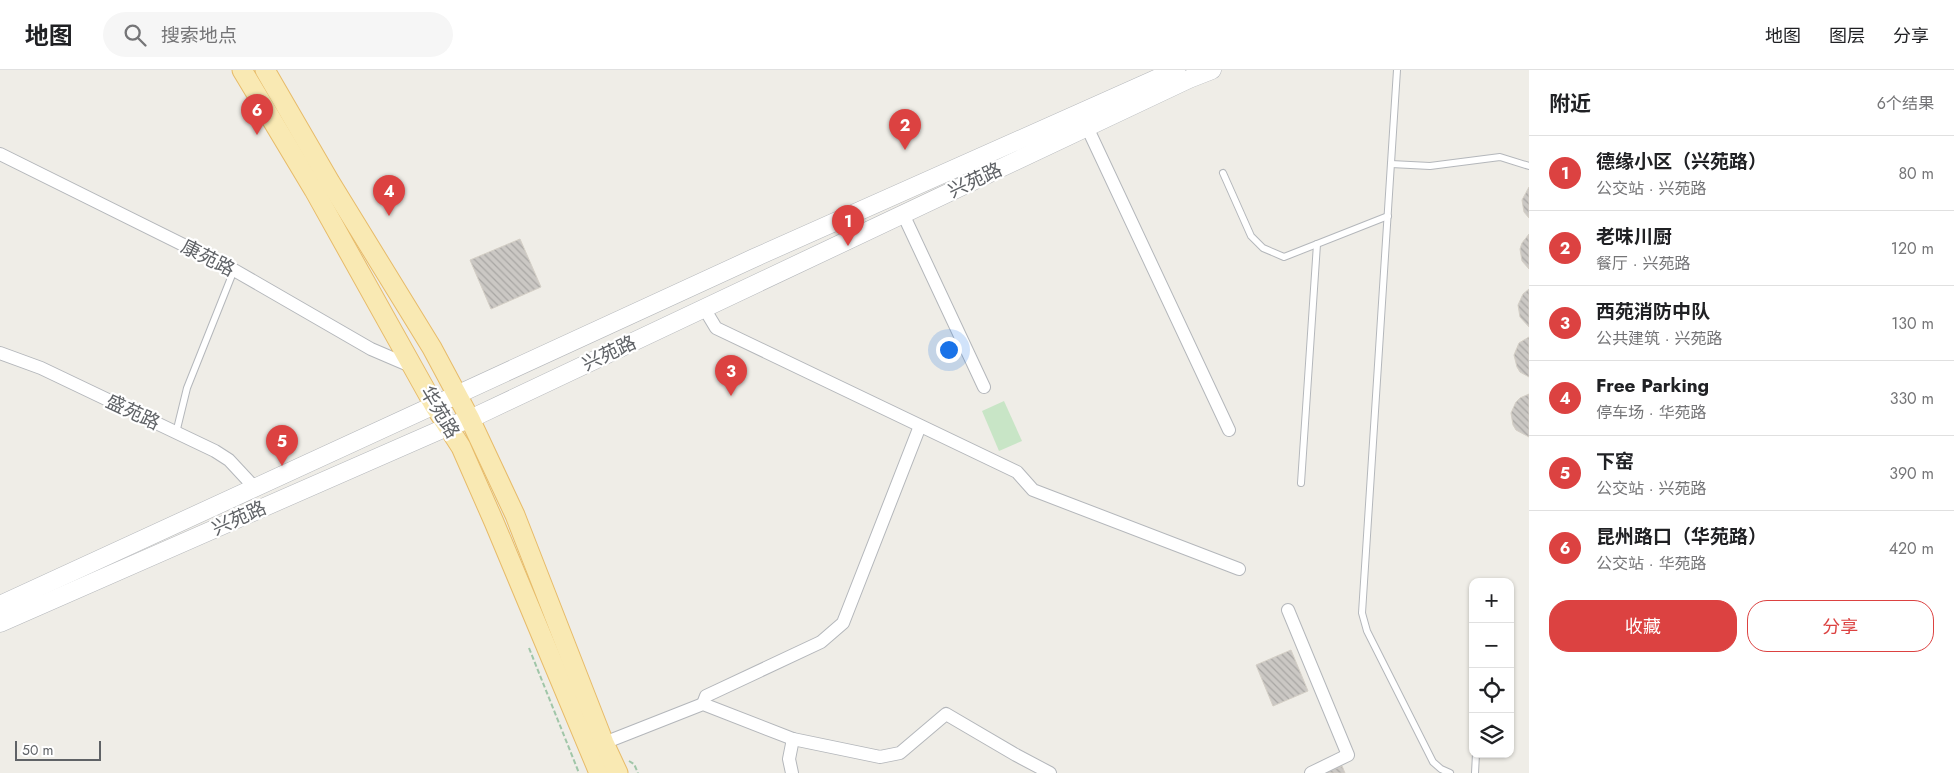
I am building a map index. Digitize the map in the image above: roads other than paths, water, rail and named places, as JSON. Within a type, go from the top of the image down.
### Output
[{"type":"main road","name":"华苑路","points":[[242,70],[314,190],[434,406],[461,447],[599,773]]},
{"type":"main road","name":"华苑路","points":[[265,70],[330,182],[432,348],[470,419],[515,515],[604,744],[618,773]]},
{"type":"main road","name":"兴苑路","points":[[0,605],[754,258],[1176,70]]},
{"type":"main road","name":"兴苑路","points":[[0,623],[447,427],[470,419],[1189,79],[1212,70]]},
{"type":"street","points":[[1087,127],[1229,430]]},
{"type":"street","name":"康苑路","points":[[0,154],[234,270],[371,349],[413,367]]},
{"type":"street","points":[[903,214],[984,387]]},
{"type":"street","points":[[704,308],[716,328],[1017,472],[1033,490],[1239,569]]},
{"type":"street","name":"盛苑路","points":[[0,354],[41,368],[215,451],[229,460],[255,488]]},
{"type":"street","points":[[703,704],[706,696],[821,642],[842,623],[920,426]]},
{"type":"street","points":[[1288,610],[1348,755],[1312,773]]},
{"type":"street","points":[[604,744],[703,704],[793,739],[880,757],[900,752],[946,714],[1050,773]]},
{"type":"street","points":[[792,773],[789,759],[793,739]]},
{"type":"lane","points":[[1397,70],[1362,613],[1366,631],[1433,762],[1441,769],[1450,773]]},
{"type":"lane","points":[[1391,164],[1430,166],[1500,157],[1529,166]]},
{"type":"lane","points":[[1223,173],[1251,236],[1263,248],[1284,257],[1388,216]]},
{"type":"lane","points":[[1300,484],[1317,244]]},
{"type":"lane","points":[[176,432],[187,388],[234,270]]},
{"type":"lane","points":[[1475,773],[1476,758]]},
{"type":"place","name":"昆州路口（华苑路）","points":[[257,135]]},
{"type":"place","name":"老味川厨","points":[[905,150]]},
{"type":"place","name":"Free Parking","points":[[389,216]]},
{"type":"place","name":"德缘小区（兴苑路）","points":[[848,246]]},
{"type":"place","name":"西苑消防中队","points":[[731,396]]},
{"type":"place","name":"下窑","points":[[282,466]]}]
